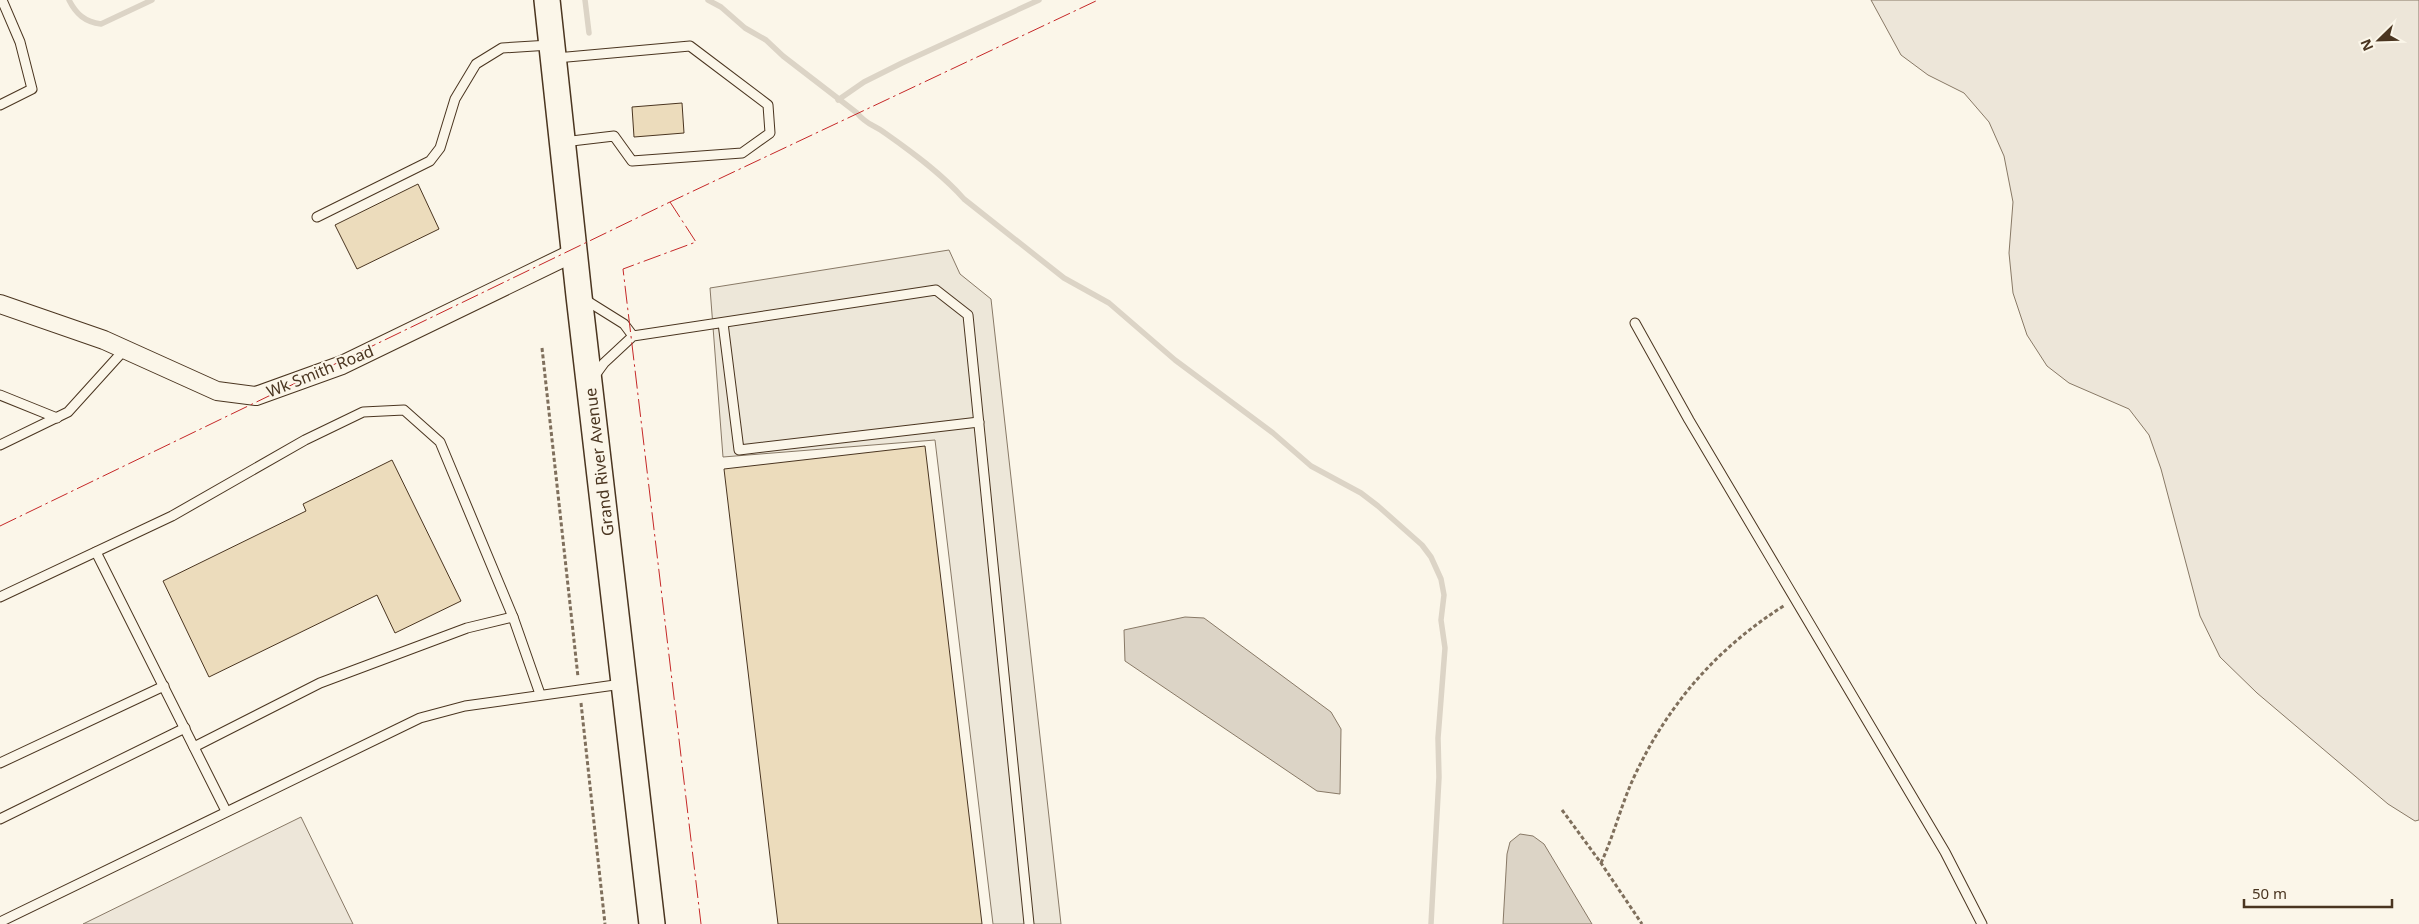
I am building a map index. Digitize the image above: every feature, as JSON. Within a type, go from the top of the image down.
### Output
[{"type":"main road","name":"Grand River Avenue","points":[[547,0],[575,252],[578,296],[590,382],[652,924]]},
{"type":"street","name":"Wk Smith Road","points":[[0,304],[125,349],[217,391],[256,396],[342,365],[575,252]]},
{"type":"lane","points":[[0,105],[32,89],[20,42],[2,0]]},
{"type":"lane","points":[[317,217],[430,161],[440,148],[455,99],[476,64],[502,48],[553,52],[690,46],[768,105],[770,134],[742,154],[632,161],[614,136],[563,142]]},
{"type":"lane","points":[[590,382],[604,363],[633,336],[936,290],[968,315],[1029,924]]},
{"type":"lane","points":[[578,296],[624,324],[633,336]]},
{"type":"lane","points":[[1635,322],[1684,412],[1945,852],[1982,924]]},
{"type":"lane","points":[[723,323],[738,450],[979,422]]},
{"type":"lane","points":[[0,445],[68,412],[125,349]]},
{"type":"lane","points":[[0,395],[57,418]]},
{"type":"lane","points":[[0,597],[172,516],[305,440],[363,412],[404,410],[440,442],[513,617],[540,694]]},
{"type":"lane","points":[[96,552],[226,811]]},
{"type":"lane","points":[[194,747],[320,683],[466,628],[513,617]]},
{"type":"lane","points":[[0,922],[420,718],[465,706],[540,694],[624,684]]},
{"type":"lane","points":[[0,763],[164,686]]},
{"type":"lane","points":[[0,819],[185,728]]},
{"type":"path","points":[[542,348],[606,924]]},
{"type":"path","points":[[1601,863],[1615,833],[1622,805],[1634,777],[1654,739],[1678,701],[1735,640],[1795,599]]},
{"type":"path","points":[[1562,810],[1642,924]]},
{"type":"shaded area","points":[[1871,0],[2419,0],[2419,820],[2415,821],[2388,804],[2257,693],[2220,657],[2200,616],[2161,469],[2149,435],[2129,409],[2069,383],[2047,366],[2027,335],[2013,293],[2009,253],[2013,202],[2004,156],[1989,122],[1964,93],[1928,75],[1901,55]]},
{"type":"shaded area","points":[[949,250],[960,274],[991,299],[1061,924],[993,924],[935,440],[723,457],[710,288]]},
{"type":"shaded area","points":[[1185,617],[1204,618],[1331,712],[1341,729],[1340,794],[1317,791],[1125,661],[1124,630]]},
{"type":"shaded area","points":[[301,817],[353,924],[83,924]]},
{"type":"shaded area","points":[[1520,834],[1533,836],[1544,844],[1592,924],[1503,924],[1507,854],[1510,842]]},
{"type":"building","points":[[682,103],[684,133],[634,137],[632,107]]},
{"type":"building","points":[[418,184],[439,229],[357,269],[335,225]]},
{"type":"building","points":[[925,446],[982,924],[778,924],[724,469]]},
{"type":"building","points":[[392,460],[461,601],[395,633],[377,595],[209,677],[163,581],[306,511],[303,504]]},
{"type":"waterway","points":[[69,0],[82,16],[90,21],[101,24],[152,0]]},
{"type":"waterway","points":[[585,0],[589,33]]},
{"type":"waterway","points":[[708,0],[721,7],[745,28],[766,40],[783,56],[864,120],[916,156],[964,199],[1064,278],[1109,303],[1175,360],[1273,433],[1311,466],[1361,493],[1422,545],[1431,557],[1441,579],[1444,595],[1441,620],[1445,648],[1438,738],[1439,777],[1431,924]]},
{"type":"waterway","points":[[838,100],[864,82],[902,63],[1039,0]]},
{"type":"power","points":[[0,526],[670,202],[1098,0]]},
{"type":"power","points":[[670,202],[696,242],[623,269],[701,924]]}]
